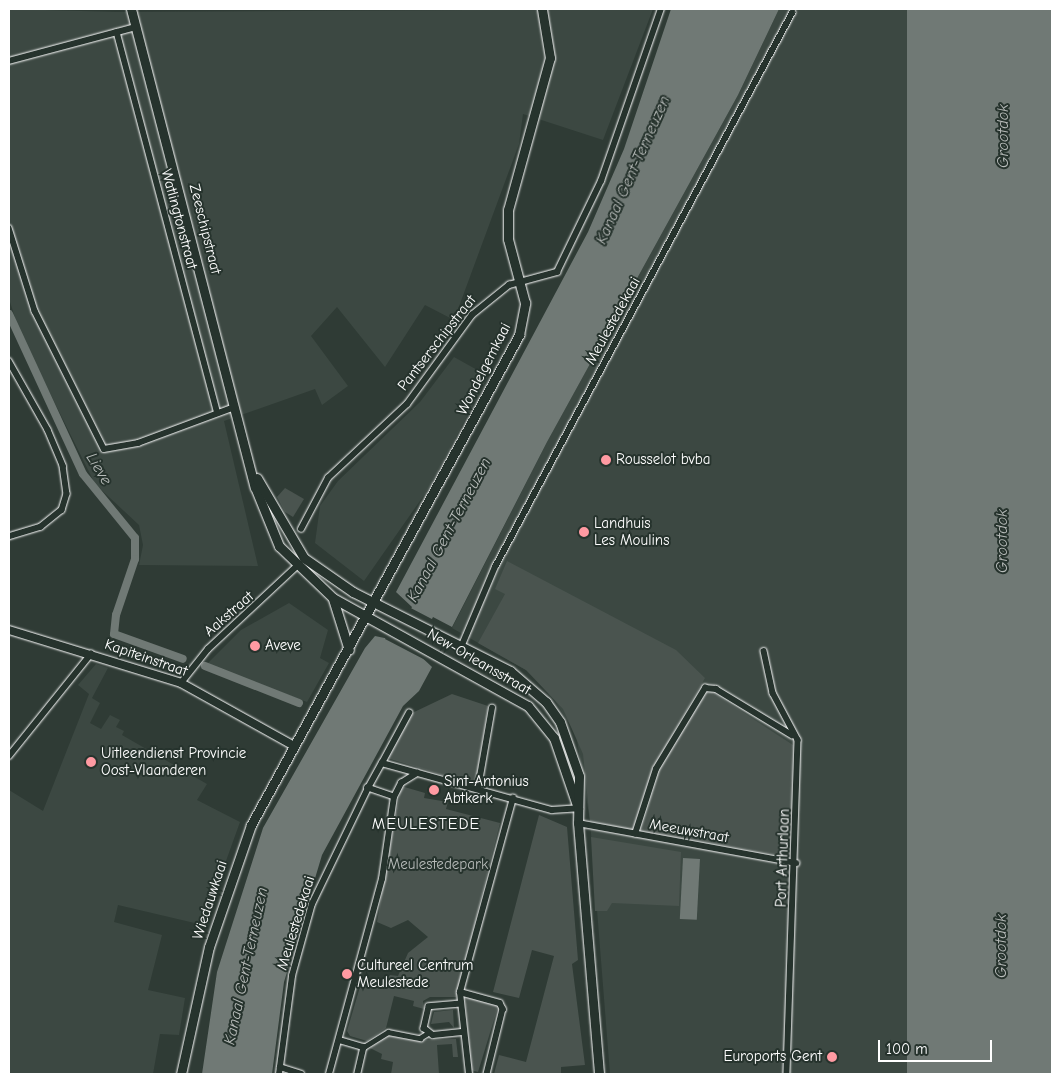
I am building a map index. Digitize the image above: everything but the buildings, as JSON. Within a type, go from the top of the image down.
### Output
[{"type":"main road","name":"Zeeschipstraat","points":[[131,9],[268,526],[296,567],[333,598],[366,616]]},
{"type":"main road","points":[[519,283],[508,239],[508,210],[550,58],[542,9]]},
{"type":"main road","name":"Wondelgemkaai","points":[[294,746],[519,335],[525,302],[519,283]]},
{"type":"main road","name":"Zeeschipstraat","points":[[248,456],[267,500],[304,558],[353,592],[374,600]]},
{"type":"main road","points":[[333,598],[348,650]]},
{"type":"main road","name":"New-Orleansstraat","points":[[374,600],[510,671],[546,702],[569,743],[579,776],[578,824],[599,1074]]},
{"type":"main road","name":"New-Orleansstraat","points":[[366,616],[441,655],[517,699],[538,716],[563,757],[578,808]]},
{"type":"main road","name":"Wiedauwkaai","points":[[182,1074],[200,979],[231,877],[267,790],[294,746]]},
{"type":"street","points":[[519,283],[557,272],[576,236],[629,107],[661,9]]},
{"type":"street","name":"Meulestedekaai","points":[[462,645],[495,568],[792,13]]},
{"type":"street","points":[[9,61],[136,27]]},
{"type":"street","name":"Watlingtonstraat","points":[[117,32],[218,413]]},
{"type":"street","points":[[9,228],[35,311],[104,449],[138,444],[237,407]]},
{"type":"street","name":"Pantserschipstraat","points":[[301,530],[328,478],[407,404],[472,316],[498,292],[519,283]]},
{"type":"street","points":[[9,361],[48,430],[63,466],[67,494],[62,510],[41,528],[9,536]]},
{"type":"street","name":"Aakstraat","points":[[181,683],[199,659],[296,567]]},
{"type":"street","name":"Kapiteinstraat","points":[[9,630],[181,683],[294,746]]},
{"type":"street","name":"Port Arthurlaan","points":[[764,651],[773,693],[792,735],[798,740],[796,863],[787,1074]]},
{"type":"street","points":[[9,756],[91,654]]},
{"type":"street","points":[[635,834],[656,769],[705,688],[716,689],[792,735]]},
{"type":"street","points":[[478,788],[492,708]]},
{"type":"street","points":[[409,713],[382,763],[552,810],[578,808]]},
{"type":"street","name":"Meulestedekaai","points":[[279,1071],[292,976],[310,913],[368,788],[382,763]]},
{"type":"street","points":[[329,1074],[382,879],[394,797],[401,783],[415,772]]},
{"type":"street","points":[[368,788],[394,797]]},
{"type":"street","points":[[469,1074],[460,992],[513,798]]},
{"type":"street","name":"Meeuwstraat","points":[[578,824],[796,863]]},
{"type":"street","points":[[460,992],[500,1003],[503,1009],[487,1074]]},
{"type":"street","points":[[428,1033],[424,1028],[429,1007],[461,1004]]},
{"type":"street","points":[[358,1074],[364,1047],[388,1032],[420,1038],[428,1033],[464,1032]]},
{"type":"street","points":[[339,1040],[364,1047]]},
{"type":"street","points":[[279,1071],[301,1074]]},
{"type":"shaded area","points":[[9,9],[117,12],[653,9],[603,140],[523,114],[519,144],[454,320],[425,305],[385,367],[337,307],[311,336],[348,386],[322,405],[315,389],[224,421],[258,566],[139,565],[143,545],[139,525],[95,484],[20,333],[9,299]]},
{"type":"shaded area","points":[[779,9],[907,9],[907,1074],[610,1074],[590,821],[576,734],[547,688],[526,670],[452,628],[547,442],[738,95]]},
{"type":"shaded area","points":[[454,357],[488,376],[429,488],[364,581],[315,543],[320,506],[338,481],[420,402]]},
{"type":"shaded area","points":[[289,603],[328,630],[320,658],[329,663],[307,702],[207,664],[241,630]]},
{"type":"shaded area","points":[[96,664],[108,668],[92,698],[100,703],[90,723],[101,729],[110,715],[120,720],[116,727],[124,731],[122,735],[207,784],[197,800],[240,822],[203,925],[118,905],[114,922],[162,935],[148,990],[185,998],[179,1035],[160,1034],[153,1074],[9,1074],[9,790],[43,811],[89,694],[78,685]]},
{"type":"green space","points":[[285,488],[304,499],[293,517],[285,512],[277,497]]},
{"type":"green space","points":[[507,561],[676,650],[705,678],[653,768],[633,830],[590,821],[583,754],[563,709],[526,670],[478,643],[505,594],[495,589]]},
{"type":"green space","points":[[712,692],[793,745],[790,857],[641,831],[660,768],[705,693]]},
{"type":"green space","points":[[452,694],[488,706],[475,785],[387,758],[410,714]]},
{"type":"green space","name":"Meulestedepark","points":[[401,786],[425,793],[424,798],[448,802],[446,809],[500,823],[456,997],[430,997],[423,1001],[424,1009],[413,1006],[414,1001],[394,996],[386,1028],[367,1041],[350,1036],[347,1031],[362,980],[382,986],[390,975],[398,976],[408,953],[428,937],[408,920],[391,928],[377,922]]},
{"type":"green space","points":[[539,815],[567,827],[578,960],[572,964],[585,1065],[561,1067],[561,1074],[494,1074],[499,1055],[526,1062],[554,956],[532,950],[519,998],[493,992]]},
{"type":"green space","points":[[591,837],[681,852],[679,906],[612,903],[607,911],[595,911]]},
{"type":"green space","points":[[470,997],[496,1005],[497,1010],[478,1072],[471,1070],[465,999]]},
{"type":"green space","points":[[453,1010],[454,1028],[449,1022],[431,1024],[434,1012]]},
{"type":"green space","points":[[389,1034],[416,1040],[456,1039],[458,1057],[453,1057],[452,1044],[437,1045],[439,1074],[391,1074],[393,1062],[381,1059],[382,1054],[370,1048]]},
{"type":"water","name":"Kanaal Gent-Terneuzen","points":[[671,9],[779,9],[738,95],[547,442],[452,627],[433,617],[415,651],[432,667],[419,691],[403,706],[322,855],[284,982],[272,1074],[202,1074],[217,972],[263,828],[365,648],[375,636],[394,640],[412,607],[396,592],[588,232],[624,149]]},
{"type":"water","name":"Grootdok","points":[[907,9],[1052,9],[1052,1074],[907,1074]]},
{"type":"water","points":[[683,858],[700,859],[697,920],[680,919]]},
{"type":"pier","points":[[403,604],[434,620],[418,650],[431,663],[385,639],[387,634],[393,637],[409,608]]},
{"type":"waterway","name":"Lieve","points":[[9,314],[83,474],[135,538],[135,559],[116,615],[114,634],[183,659]]},
{"type":"waterway","points":[[205,666],[299,703]]},
{"type":"place","name":"Rousselot bvba","points":[[606,460]]},
{"type":"place","name":"Landhuis Les Moulins","points":[[584,532]]},
{"type":"place","name":"Aveve","points":[[255,646]]},
{"type":"place","name":"Uitleendienst Provincie Oost-Vlaanderen","points":[[91,762]]},
{"type":"place","name":"Sint-Antonius Abtkerk","points":[[434,790]]},
{"type":"place","name":"Cultureel Centrum Meulestede","points":[[347,974]]},
{"type":"place","name":"Euroports Gent","points":[[832,1057]]},
{"type":"district","name":"MEULESTEDE","points":[[426,824]]}]
